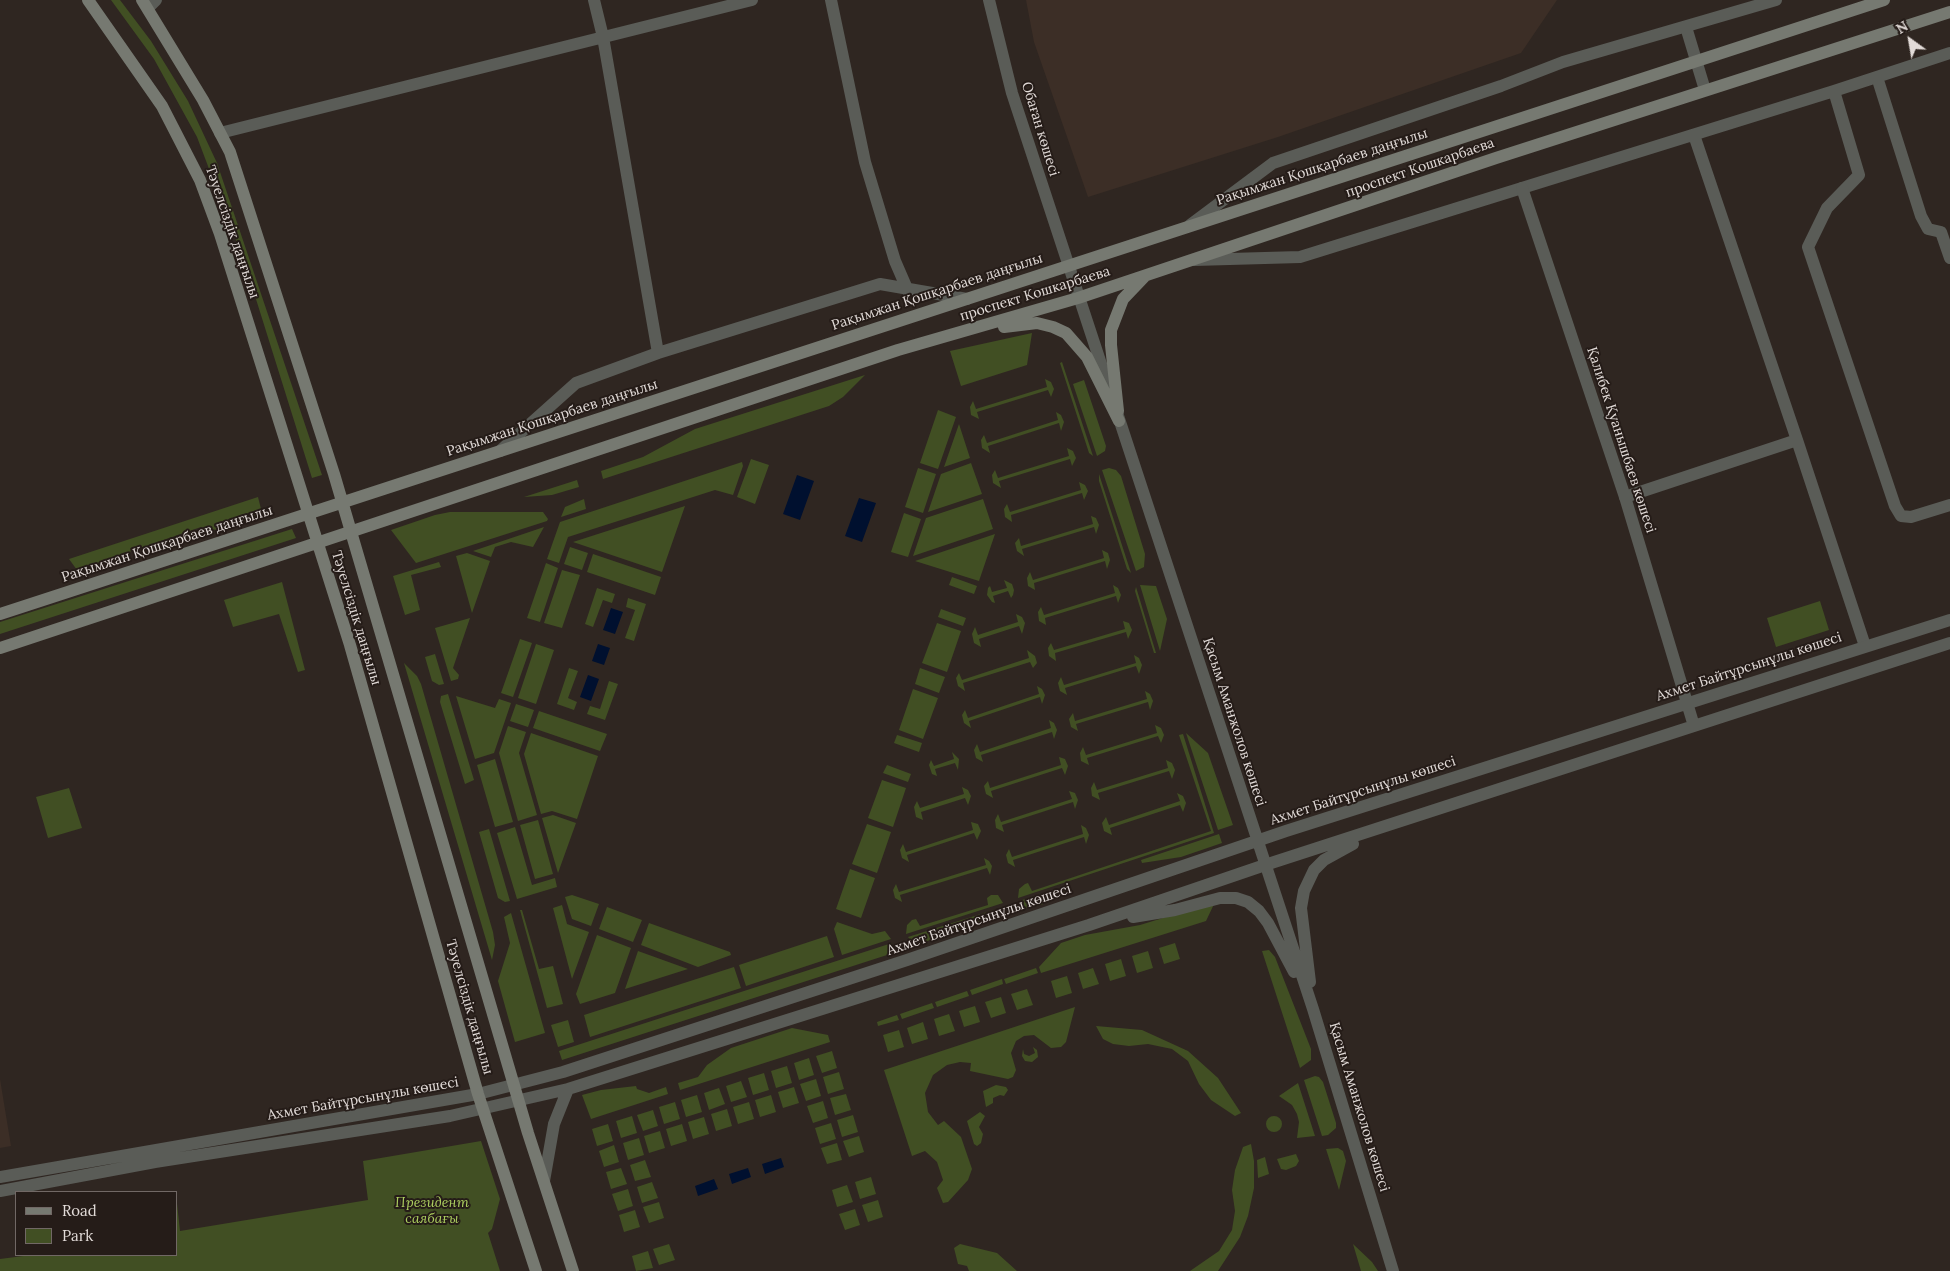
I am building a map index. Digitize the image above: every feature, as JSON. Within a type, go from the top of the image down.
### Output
[{"type":"main road","name":"Тәуелсіздік даңғылы","points":[[88,0],[162,106],[200,180],[223,244],[350,645],[478,1094],[536,1271]]},
{"type":"main road","name":"Рақымжан Қошқарбаев даңғылы","points":[[0,614],[1884,0]]},
{"type":"main road","name":"Тәуелсіздік даңғылы","points":[[148,3],[230,152],[351,531],[514,1085],[573,1271]]},
{"type":"main road","name":"проспект Кошкарбаева","points":[[351,531],[898,350],[1078,298],[1705,90],[1950,12]]},
{"type":"main road","points":[[1119,421],[1111,330],[1123,299],[1145,276]]},
{"type":"main road","points":[[945,337],[1022,324],[1037,323],[1053,327],[1066,334],[1087,357],[1119,421]]},
{"type":"main road","points":[[0,648],[351,531]]},
{"type":"street","points":[[594,0],[603,37],[658,354]]},
{"type":"street","points":[[220,133],[752,0]]},
{"type":"street","points":[[831,0],[865,162],[895,261],[908,291]]},
{"type":"street","name":"Обаған көшесі","points":[[989,0],[1012,92],[1078,298]]},
{"type":"street","points":[[1187,227],[1273,163],[1501,86],[1563,62],[1776,0]]},
{"type":"street","points":[[1686,27],[1705,90]]},
{"type":"street","points":[[1192,260],[1300,257],[1694,135],[1950,53]]},
{"type":"street","points":[[1877,77],[1921,216],[1928,229],[1946,231],[1950,258]]},
{"type":"street","points":[[1834,91],[1859,175],[1826,208],[1808,247],[1895,506],[1901,516],[1911,517],[1950,505]]},
{"type":"street","points":[[1694,135],[1865,646]]},
{"type":"street","name":"Қалибек Қуанышбаев көшесі","points":[[1522,188],[1625,497],[1694,726]]},
{"type":"street","points":[[500,450],[576,383],[658,354],[880,284],[908,291],[966,299]]},
{"type":"street","name":"Қасым Аманжолов көшесі","points":[[1078,298],[1313,1009],[1393,1271]]},
{"type":"street","points":[[1625,497],[1797,440]]},
{"type":"street","name":"Ахмет Байтұрсынұлы көшесі","points":[[0,1177],[478,1094],[514,1085],[916,957],[1257,841],[1687,702],[1950,620]]},
{"type":"street","name":"Ахмет Байтұрсынұлы көшесі","points":[[0,1191],[155,1162],[484,1109],[568,1089],[1089,925],[1265,864],[1950,643]]},
{"type":"street","points":[[1313,1009],[1301,908],[1304,891],[1314,870],[1340,850],[1433,810]]},
{"type":"street","points":[[1089,925],[1175,910],[1220,898],[1236,898],[1248,902],[1259,911],[1268,923],[1313,1009]]},
{"type":"street","points":[[544,1181],[554,1124],[568,1089]]},
{"type":"shaded area","points":[[1026,0],[1557,0],[1521,53],[1278,137],[1088,197],[1034,42]]},
{"type":"shaded area","points":[[0,1079],[11,1146],[0,1148]]},
{"type":"green space","points":[[111,0],[120,0],[151,41],[188,101],[217,163],[322,475],[312,478],[245,264],[197,137],[154,59]]},
{"type":"green space","points":[[1032,333],[1027,365],[961,386],[950,351]]},
{"type":"green space","points":[[1062,362],[1093,456],[1089,453],[1060,363]]},
{"type":"green space","points":[[865,375],[843,397],[829,406],[603,479],[601,471],[643,457],[695,429]]},
{"type":"green space","points":[[1045,379],[1051,382],[1054,389],[1051,397],[1048,390],[977,412],[979,419],[971,415],[970,407],[973,401],[976,409],[1047,387]]},
{"type":"green space","points":[[1084,380],[1106,446],[1105,451],[1097,456],[1073,384]]},
{"type":"green space","points":[[938,410],[956,417],[938,469],[920,463]]},
{"type":"green space","points":[[1056,412],[1061,415],[1064,422],[1061,431],[1059,423],[988,446],[990,453],[982,448],[981,440],[984,435],[987,443],[1058,420]]},
{"type":"green space","points":[[959,424],[970,458],[944,467]]},
{"type":"green space","points":[[1067,448],[1073,451],[1076,458],[1072,466],[1070,459],[999,481],[1001,488],[993,483],[992,475],[995,470],[998,478],[1069,456]]},
{"type":"green space","points":[[751,459],[769,465],[755,504],[737,497]]},
{"type":"green space","points":[[742,462],[743,466],[733,495],[715,490],[568,537],[559,563],[547,559],[560,522]]},
{"type":"green space","points":[[971,463],[982,494],[928,512],[941,474]]},
{"type":"green space","points":[[918,468],[936,474],[923,513],[905,507]]},
{"type":"green space","points":[[1109,468],[1116,470],[1121,476],[1145,554],[1144,567],[1136,571],[1102,470]]},
{"type":"green space","points":[[1099,474],[1131,573],[1127,569],[1099,481]]},
{"type":"green space","points":[[577,480],[579,487],[552,495],[524,497]]},
{"type":"green space","points":[[1079,482],[1085,485],[1088,491],[1084,500],[1082,493],[1011,515],[1012,522],[1005,517],[1004,509],[1007,504],[1010,512],[1081,490]]},
{"type":"green space","points":[[258,497],[263,517],[222,531],[201,527],[77,570],[69,559]]},
{"type":"green space","points":[[584,499],[586,509],[561,517],[565,507]]},
{"type":"green space","points":[[983,499],[993,529],[913,556],[926,518]]},
{"type":"green space","points":[[685,506],[662,572],[573,542]]},
{"type":"green space","points":[[450,512],[543,512],[548,519],[547,521],[416,563],[391,530],[435,515]]},
{"type":"green space","points":[[904,513],[921,519],[908,557],[891,552]]},
{"type":"green space","points":[[1091,516],[1096,518],[1099,525],[1096,534],[1094,527],[1022,549],[1024,556],[1017,551],[1015,543],[1019,538],[1021,546],[1093,524]]},
{"type":"green space","points":[[544,527],[533,547],[511,542],[495,547],[491,557],[473,551]]},
{"type":"green space","points":[[292,529],[296,538],[0,634],[0,622]]},
{"type":"green space","points":[[995,534],[979,581],[915,561]]},
{"type":"green space","points":[[570,547],[588,553],[582,570],[564,564]]},
{"type":"green space","points":[[1102,550],[1108,553],[1110,560],[1107,569],[1105,561],[1034,583],[1035,590],[1028,586],[1027,578],[1030,572],[1033,580],[1104,558]]},
{"type":"green space","points":[[467,553],[490,561],[472,613],[456,556]]},
{"type":"green space","points":[[593,554],[661,577],[655,595],[587,572]]},
{"type":"green space","points":[[439,562],[441,567],[411,575],[420,610],[405,615],[393,576]]},
{"type":"green space","points":[[546,563],[558,568],[540,622],[527,618]]},
{"type":"green space","points":[[562,570],[580,575],[562,628],[544,623]]},
{"type":"green space","points":[[952,577],[977,586],[974,594],[949,585]]},
{"type":"green space","points":[[1004,580],[1012,584],[1013,595],[1011,598],[1008,591],[993,596],[995,603],[992,602],[987,595],[988,588],[990,586],[992,592],[1007,588]]},
{"type":"green space","points":[[282,582],[305,670],[298,672],[279,614],[233,627],[224,600]]},
{"type":"green space","points":[[1113,585],[1118,588],[1121,595],[1118,603],[1116,596],[1045,618],[1046,625],[1039,621],[1038,612],[1041,607],[1044,615],[1115,593]]},
{"type":"green space","points":[[1140,585],[1156,586],[1167,619],[1160,651]]},
{"type":"green space","points":[[1136,587],[1156,653],[1154,653],[1135,591]]},
{"type":"green space","points":[[597,588],[615,594],[612,603],[603,600],[593,627],[585,624]]},
{"type":"green space","points":[[628,598],[646,604],[634,641],[625,638],[635,610],[626,607]]},
{"type":"green space","points":[[1820,601],[1829,630],[1776,647],[1767,618]]},
{"type":"green space","points":[[941,609],[966,618],[963,626],[938,617]]},
{"type":"green space","points":[[1016,614],[1022,617],[1025,623],[1022,634],[1019,626],[979,639],[981,647],[974,643],[972,634],[975,627],[978,635],[1018,622]]},
{"type":"green space","points":[[470,618],[453,668],[459,675],[458,679],[451,681],[435,628]]},
{"type":"green space","points":[[1123,621],[1129,623],[1132,630],[1128,639],[1126,632],[1055,653],[1056,661],[1049,656],[1048,648],[1051,643],[1054,650],[1125,629]]},
{"type":"green space","points":[[937,623],[961,631],[947,672],[922,663]]},
{"type":"green space","points":[[520,639],[532,643],[513,697],[501,693]]},
{"type":"green space","points":[[536,644],[554,650],[536,704],[518,698]]},
{"type":"green space","points":[[1027,650],[1035,656],[1037,663],[1033,668],[1030,662],[963,683],[965,691],[958,686],[956,678],[959,673],[962,680],[1029,658]]},
{"type":"green space","points":[[435,654],[444,684],[439,685],[432,681],[425,657]]},
{"type":"green space","points":[[1134,655],[1139,658],[1142,665],[1139,674],[1136,666],[1065,688],[1067,695],[1060,691],[1058,683],[1061,677],[1064,685],[1136,663]]},
{"type":"green space","points":[[404,663],[417,676],[421,684],[493,932],[495,945],[492,960]]},
{"type":"green space","points":[[569,668],[578,671],[568,698],[577,702],[574,710],[557,704]]},
{"type":"green space","points":[[920,668],[945,677],[939,693],[915,684]]},
{"type":"green space","points":[[609,681],[618,684],[605,720],[587,714],[590,706],[600,709]]},
{"type":"green space","points":[[1037,686],[1042,689],[1045,695],[1042,704],[1040,697],[969,721],[971,728],[964,723],[962,715],[965,710],[968,718],[1039,694]]},
{"type":"green space","points":[[913,689],[938,698],[923,739],[899,730]]},
{"type":"green space","points":[[1145,691],[1150,694],[1153,701],[1150,710],[1148,702],[1076,724],[1078,731],[1071,727],[1069,719],[1073,713],[1075,721],[1147,699]]},
{"type":"green space","points":[[448,694],[474,780],[465,784],[440,702],[441,696]]},
{"type":"green space","points":[[456,696],[495,708],[499,699],[511,703],[494,753],[475,759]]},
{"type":"green space","points":[[516,704],[534,710],[528,727],[510,721]]},
{"type":"green space","points":[[539,711],[607,734],[600,751],[533,728]]},
{"type":"green space","points":[[1049,720],[1054,723],[1057,730],[1054,739],[1052,732],[981,755],[983,762],[976,758],[974,750],[977,744],[980,752],[1051,728]]},
{"type":"green space","points":[[1155,725],[1161,728],[1164,735],[1161,743],[1158,736],[1087,758],[1089,765],[1081,761],[1080,753],[1083,747],[1086,755],[1157,733]]},
{"type":"green space","points":[[508,726],[526,732],[519,753],[537,815],[518,821],[499,753]]},
{"type":"green space","points":[[531,733],[598,756],[577,819],[552,811],[541,814],[524,754]]},
{"type":"green space","points":[[1186,733],[1208,753],[1233,825],[1218,830]]},
{"type":"green space","points":[[1183,734],[1214,833],[1018,898],[1019,889],[1025,884],[1028,883],[1032,891],[1211,831],[1179,735]]},
{"type":"green space","points":[[897,735],[922,743],[919,752],[894,743]]},
{"type":"green space","points":[[952,752],[959,759],[958,770],[955,763],[935,769],[937,776],[932,774],[929,765],[931,760],[934,766],[954,759]]},
{"type":"green space","points":[[1059,757],[1065,759],[1068,766],[1065,775],[1062,768],[991,791],[993,798],[986,794],[984,786],[988,781],[990,788],[1061,765]]},
{"type":"green space","points":[[495,759],[513,822],[495,827],[477,765]]},
{"type":"green space","points":[[1166,760],[1172,763],[1175,770],[1172,779],[1169,771],[1098,793],[1100,800],[1092,796],[1091,788],[1094,782],[1097,790],[1168,768]]},
{"type":"green space","points":[[887,765],[911,774],[908,782],[883,773]]},
{"type":"green space","points":[[882,780],[906,788],[893,827],[868,818]]},
{"type":"green space","points":[[962,787],[968,790],[971,796],[968,805],[965,798],[921,812],[923,820],[916,817],[914,807],[917,801],[920,808],[964,794]]},
{"type":"green space","points":[[69,788],[82,828],[48,838],[36,797]]},
{"type":"green space","points":[[1069,791],[1075,793],[1078,800],[1075,809],[1073,802],[1002,825],[1004,832],[996,828],[995,820],[998,814],[1001,822],[1072,799]]},
{"type":"green space","points":[[1177,793],[1183,796],[1186,803],[1183,812],[1180,805],[1110,828],[1112,835],[1104,831],[1102,823],[1106,817],[1109,825],[1180,801]]},
{"type":"green space","points":[[553,815],[576,823],[558,873],[542,818]]},
{"type":"green space","points":[[538,820],[553,874],[535,879],[520,825]]},
{"type":"green space","points":[[971,822],[978,824],[981,831],[977,840],[974,833],[907,855],[909,862],[902,858],[900,850],[903,844],[906,852],[973,830]]},
{"type":"green space","points":[[867,824],[891,832],[877,873],[852,864]]},
{"type":"green space","points":[[1081,825],[1086,828],[1089,835],[1086,844],[1084,837],[1013,860],[1015,867],[1008,863],[1006,855],[1009,849],[1012,857],[1083,834]]},
{"type":"green space","points":[[515,827],[532,885],[555,878],[557,887],[517,899],[497,833]]},
{"type":"green space","points":[[489,829],[510,901],[505,902],[498,898],[479,832]]},
{"type":"green space","points":[[1219,834],[1222,843],[1181,857],[1142,863],[1141,860]]},
{"type":"green space","points":[[984,858],[992,866],[990,875],[987,868],[900,895],[902,902],[895,898],[893,890],[896,884],[899,892],[986,865]]},
{"type":"green space","points":[[850,869],[875,878],[861,918],[836,909]]},
{"type":"green space","points":[[1068,886],[1069,889],[1041,905],[1026,908],[1019,901]]},
{"type":"green space","points":[[572,895],[599,904],[591,926],[572,919],[565,897]]},
{"type":"green space","points":[[991,895],[998,895],[1003,903],[906,934],[907,925],[912,920],[916,919],[920,926],[988,905],[987,898]]},
{"type":"green space","points":[[1215,902],[1206,921],[1041,973],[1039,967],[1061,943],[1085,935],[1140,925]]},
{"type":"green space","points":[[562,905],[567,924],[589,932],[572,979],[553,908]]},
{"type":"green space","points":[[607,907],[642,920],[633,942],[599,929]]},
{"type":"green space","points":[[1003,907],[1003,912],[997,918],[921,943],[912,942],[908,937]]},
{"type":"green space","points":[[520,910],[522,910],[539,969],[553,966],[563,1004],[547,1008]]},
{"type":"green space","points":[[511,913],[545,1033],[515,1042],[498,981],[510,943],[504,917]]},
{"type":"green space","points":[[837,922],[872,934],[885,931],[891,939],[842,955],[834,929]]},
{"type":"green space","points":[[649,923],[730,952],[731,955],[698,967],[641,945]]},
{"type":"green space","points":[[597,935],[631,948],[615,993],[580,1004],[576,994]]},
{"type":"green space","points":[[827,936],[834,957],[746,986],[739,965]]},
{"type":"green space","points":[[892,943],[892,951],[887,955],[562,1060],[559,1051]]},
{"type":"green space","points":[[1175,943],[1180,959],[1164,964],[1159,948]]},
{"type":"green space","points":[[1269,950],[1275,957],[1311,1049],[1311,1060],[1300,1068],[1262,951]]},
{"type":"green space","points":[[638,951],[688,969],[625,989]]},
{"type":"green space","points":[[1148,951],[1153,968],[1137,973],[1132,956]]},
{"type":"green space","points":[[1121,959],[1126,976],[1110,981],[1105,964]]},
{"type":"green space","points":[[734,967],[741,988],[590,1037],[584,1015]]},
{"type":"green space","points":[[1036,968],[1038,973],[1006,984],[1004,979]]},
{"type":"green space","points":[[1093,968],[1099,984],[1083,989],[1078,973]]},
{"type":"green space","points":[[1067,976],[1072,993],[1056,998],[1051,981]]},
{"type":"green space","points":[[1002,979],[1003,984],[972,995],[970,990]]},
{"type":"green space","points":[[1027,989],[1033,1005],[1017,1010],[1011,994]]},
{"type":"green space","points":[[967,991],[969,996],[937,1007],[935,1002]]},
{"type":"green space","points":[[1001,997],[1006,1013],[991,1018],[985,1002]]},
{"type":"green space","points":[[932,1003],[934,1008],[902,1019],[900,1014]]},
{"type":"green space","points":[[975,1006],[980,1022],[964,1027],[959,1011]]},
{"type":"green space","points":[[1075,1007],[1066,1042],[1061,1047],[1051,1048],[1034,1035],[1024,1036],[1016,1041],[1011,1053],[1016,1070],[1013,1077],[1008,1079],[970,1071],[971,1063],[960,1062],[947,1065],[933,1075],[925,1093],[928,1112],[938,1125],[944,1121],[961,1137],[972,1169],[968,1180],[948,1202],[943,1203],[937,1188],[943,1180],[937,1162],[925,1151],[912,1156],[884,1070]]},
{"type":"green space","points":[[949,1014],[955,1031],[939,1036],[934,1019]]},
{"type":"green space","points":[[897,1015],[899,1020],[878,1026],[877,1022]]},
{"type":"green space","points":[[568,1020],[574,1042],[558,1047],[551,1025]]},
{"type":"green space","points":[[923,1022],[928,1039],[912,1044],[907,1028]]},
{"type":"green space","points":[[1096,1026],[1142,1030],[1188,1051],[1218,1078],[1241,1113],[1235,1116],[1211,1100],[1199,1084],[1188,1061],[1172,1049],[1148,1044],[1129,1046],[1113,1044],[1103,1039]]},
{"type":"green space","points":[[792,1028],[828,1035],[830,1042],[680,1090],[678,1083],[698,1077],[707,1065],[731,1048]]},
{"type":"green space","points":[[899,1030],[904,1047],[888,1052],[883,1035]]},
{"type":"green space","points":[[1033,1047],[1037,1050],[1038,1057],[1032,1062],[1025,1061],[1022,1056],[1023,1049],[1024,1054],[1029,1056],[1035,1053]]},
{"type":"green space","points":[[832,1051],[837,1068],[822,1073],[816,1056]]},
{"type":"green space","points":[[809,1058],[814,1075],[799,1080],[794,1063]]},
{"type":"green space","points":[[787,1066],[792,1083],[776,1088],[771,1071]]},
{"type":"green space","points":[[839,1072],[844,1089],[828,1094],[823,1077]]},
{"type":"green space","points":[[764,1073],[769,1090],[753,1095],[748,1078]]},
{"type":"green space","points":[[1315,1076],[1319,1077],[1323,1082],[1336,1123],[1336,1128],[1328,1135],[1322,1136],[1304,1080]]},
{"type":"green space","points":[[816,1079],[821,1096],[806,1101],[800,1084]]},
{"type":"green space","points":[[741,1081],[747,1097],[731,1102],[726,1086]]},
{"type":"green space","points":[[1298,1083],[1315,1136],[1297,1138],[1299,1122],[1297,1114],[1292,1105],[1279,1096]]},
{"type":"green space","points":[[996,1085],[1006,1087],[1008,1090],[1004,1096],[1000,1095],[993,1098],[993,1103],[986,1107],[983,1091]]},
{"type":"green space","points":[[636,1086],[637,1089],[649,1093],[666,1087],[668,1094],[591,1119],[582,1095],[601,1090]]},
{"type":"green space","points":[[794,1087],[799,1103],[783,1108],[778,1092]]},
{"type":"green space","points":[[719,1088],[725,1104],[709,1110],[704,1093]]},
{"type":"green space","points":[[846,1094],[851,1110],[835,1115],[830,1098]]},
{"type":"green space","points":[[697,1095],[702,1112],[686,1117],[681,1100]]},
{"type":"green space","points":[[771,1095],[776,1112],[760,1117],[755,1100]]},
{"type":"green space","points":[[823,1101],[828,1118],[813,1123],[807,1106]]},
{"type":"green space","points":[[675,1102],[680,1119],[664,1124],[659,1107]]},
{"type":"green space","points":[[749,1102],[754,1119],[738,1124],[733,1107]]},
{"type":"green space","points":[[727,1109],[732,1126],[716,1131],[711,1114]]},
{"type":"green space","points":[[653,1110],[658,1126],[643,1131],[637,1115]]},
{"type":"green space","points":[[980,1112],[985,1116],[979,1127],[983,1134],[981,1143],[977,1146],[974,1144],[967,1121]]},
{"type":"green space","points":[[853,1115],[858,1132],[842,1137],[837,1120]]},
{"type":"green space","points":[[632,1116],[637,1133],[621,1138],[616,1121]]},
{"type":"green space","points":[[1274,1116],[1282,1124],[1274,1132],[1266,1124]]},
{"type":"green space","points":[[704,1117],[709,1134],[693,1139],[688,1122]]},
{"type":"green space","points":[[831,1123],[836,1139],[820,1144],[815,1128]]},
{"type":"green space","points":[[608,1124],[613,1141],[597,1146],[592,1129]]},
{"type":"green space","points":[[682,1124],[687,1141],[671,1146],[666,1129]]},
{"type":"green space","points":[[660,1131],[665,1148],[649,1153],[644,1136]]},
{"type":"green space","points":[[859,1136],[864,1152],[849,1157],[843,1141]]},
{"type":"green space","points":[[639,1138],[644,1155],[628,1160],[623,1143]]},
{"type":"green space","name":"Президент саябағы","points":[[481,1141],[500,1199],[492,1229],[488,1233],[500,1271],[0,1271],[0,1259],[23,1256],[178,1256],[178,1212],[180,1231],[368,1200],[363,1161]]},
{"type":"green space","points":[[837,1143],[842,1160],[827,1164],[821,1148]]},
{"type":"green space","points":[[1251,1144],[1254,1161],[1254,1188],[1248,1216],[1240,1237],[1218,1271],[1190,1271],[1219,1251],[1232,1230],[1235,1211],[1232,1190],[1235,1170],[1243,1147]]},
{"type":"green space","points":[[614,1145],[619,1162],[604,1167],[599,1151]]},
{"type":"green space","points":[[1338,1148],[1343,1151],[1346,1161],[1339,1190],[1326,1149]]},
{"type":"green space","points":[[1296,1154],[1299,1161],[1296,1166],[1286,1170],[1281,1169],[1277,1159]]},
{"type":"green space","points":[[1265,1157],[1269,1174],[1258,1178],[1257,1160]]},
{"type":"green space","points":[[645,1160],[651,1177],[635,1181],[630,1165]]},
{"type":"green space","points":[[621,1168],[627,1184],[611,1189],[606,1172]]},
{"type":"green space","points":[[871,1177],[876,1194],[860,1199],[855,1182]]},
{"type":"green space","points":[[652,1182],[658,1198],[642,1203],[637,1187]]},
{"type":"green space","points":[[847,1185],[853,1202],[837,1207],[832,1190]]},
{"type":"green space","points":[[628,1189],[633,1206],[618,1211],[612,1194]]},
{"type":"green space","points":[[878,1200],[883,1217],[868,1222],[862,1205]]},
{"type":"green space","points":[[659,1202],[664,1218],[649,1223],[643,1207]]},
{"type":"green space","points":[[855,1209],[860,1225],[845,1230],[839,1214]]},
{"type":"green space","points":[[635,1210],[640,1227],[624,1232],[619,1215]]},
{"type":"green space","points":[[669,1244],[675,1260],[659,1265],[653,1249]]},
{"type":"green space","points":[[960,1244],[997,1253],[1017,1271],[969,1271],[967,1266],[958,1264],[954,1248]]},
{"type":"green space","points":[[1353,1244],[1372,1262],[1378,1271],[1361,1271]]},
{"type":"green space","points":[[648,1251],[653,1268],[636,1271],[632,1256]]},
{"type":"water","points":[[797,475],[814,481],[800,520],[783,514]]},
{"type":"water","points":[[859,498],[876,503],[862,542],[845,536]]},
{"type":"water","points":[[611,608],[623,612],[615,634],[603,630]]},
{"type":"water","points":[[598,644],[610,648],[604,665],[592,661]]},
{"type":"water","points":[[588,675],[599,679],[591,701],[580,697]]},
{"type":"water","points":[[781,1158],[784,1167],[765,1174],[762,1164]]},
{"type":"water","points":[[748,1168],[751,1177],[732,1184],[729,1174]]},
{"type":"water","points":[[714,1179],[718,1189],[698,1196],[695,1186]]}]
